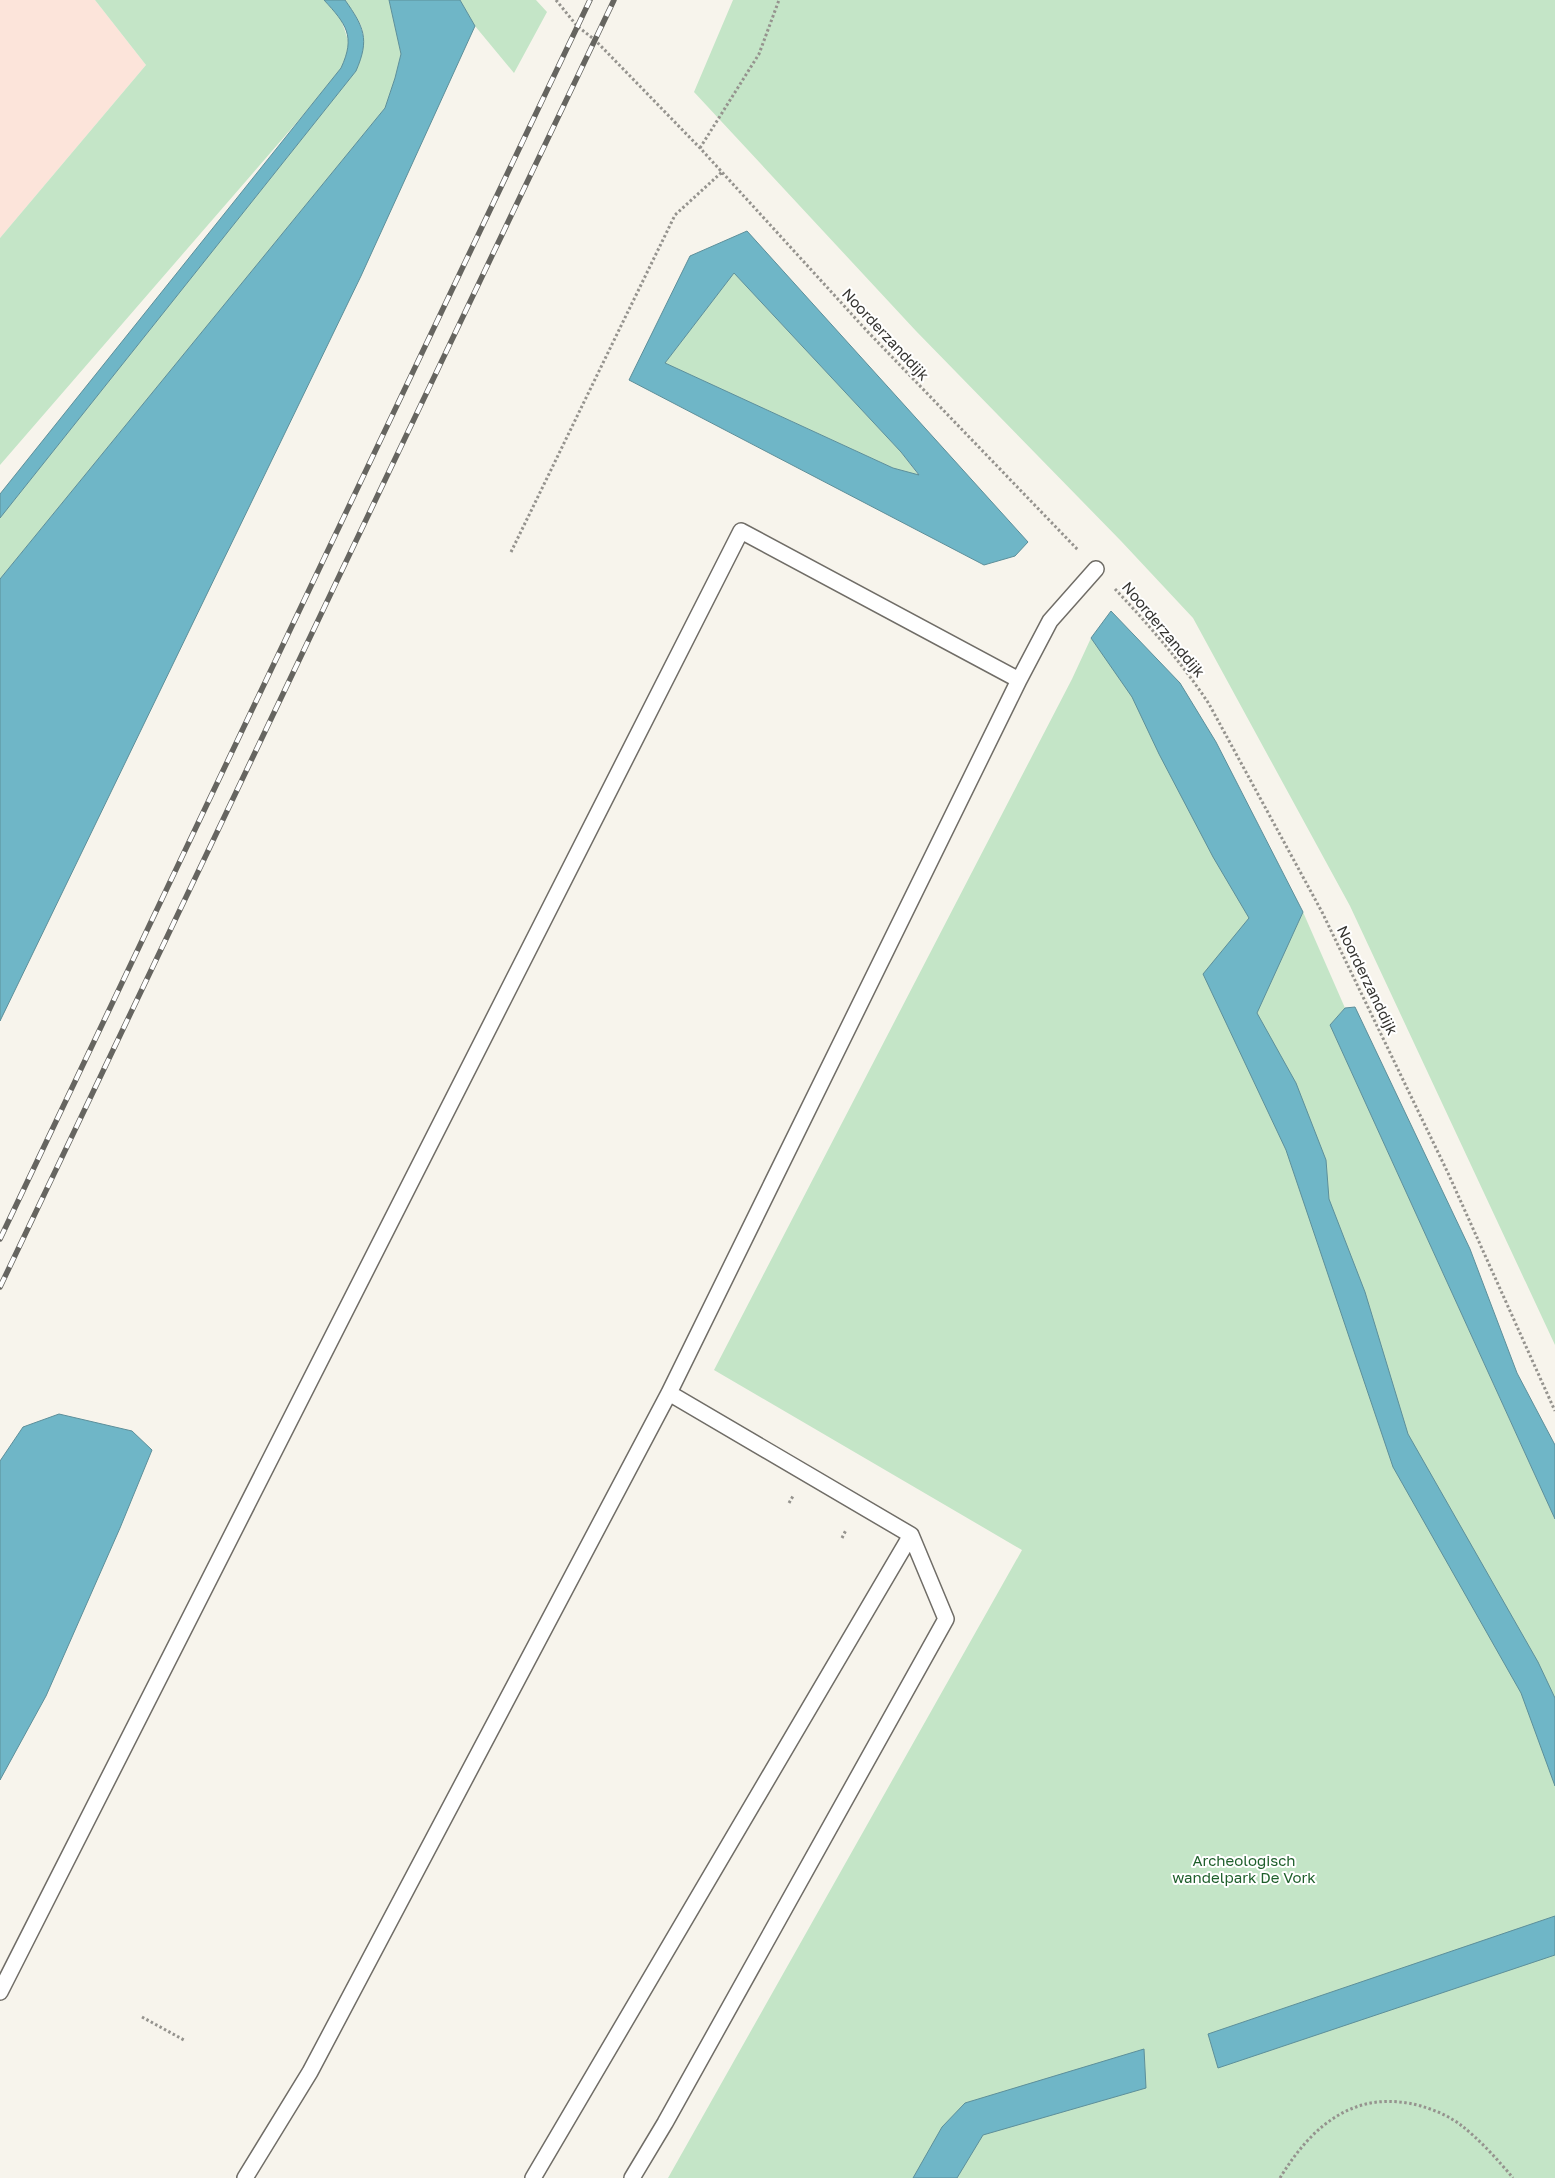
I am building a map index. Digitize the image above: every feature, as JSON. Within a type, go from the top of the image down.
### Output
[{"type":"lane","points":[[0,1992],[741,531],[1019,680]]},
{"type":"lane","points":[[245,2178],[310,2072],[669,1393],[1019,680],[1050,621],[1096,569]]},
{"type":"lane","points":[[632,2178],[670,2114],[946,1619],[911,1535],[669,1393]]},
{"type":"lane","points":[[533,2178],[911,1535]]},
{"type":"path","name":"Noorderzanddijk","points":[[556,0],[577,26],[596,40],[700,148],[866,331],[1141,616],[1188,673],[1230,740],[1327,920],[1448,1173],[1555,1411]]},
{"type":"path","points":[[700,148],[759,54],[779,0]]},
{"type":"path","points":[[511,552],[675,215],[722,172]]},
{"type":"path","points":[[142,2016],[184,2040]]},
{"type":"path","points":[[1280,2178],[1303,2144],[1336,2116],[1354,2107],[1390,2101],[1408,2102],[1426,2108],[1462,2125],[1513,2178]]},
{"type":"shaded area","points":[[0,0],[95,0],[146,65],[0,238]]},
{"type":"green space","points":[[95,0],[324,0],[341,19],[350,46],[341,68],[304,114],[0,465],[0,238],[146,65]]},
{"type":"green space","points":[[345,0],[389,0],[401,54],[385,108],[0,579],[0,518],[356,71],[362,48],[363,33],[358,20]]},
{"type":"green space","points":[[460,0],[536,0],[547,12],[514,73],[475,26]]},
{"type":"green space","points":[[733,0],[1555,0],[1555,1345],[1350,906],[1193,618],[1121,541],[916,331],[694,92]]},
{"type":"green space","points":[[734,273],[901,452],[919,476],[893,468],[665,363]]},
{"type":"green space","name":"Archeologisch wandelpark De Vork","points":[[1091,638],[1122,681],[1131,664],[1285,950],[1303,912],[1345,1008],[1330,1025],[1555,1519],[1555,2178],[668,2178],[1022,1550],[714,1370],[1072,679]]},
{"type":"water","points":[[324,0],[345,0],[361,26],[364,42],[356,71],[0,518],[0,494],[341,68],[348,47],[346,31],[338,16]]},
{"type":"water","points":[[389,0],[460,0],[475,26],[361,276],[0,1021],[0,579],[385,108],[401,54]]},
{"type":"water","points":[[747,231],[1028,542],[1015,556],[984,565],[629,380],[690,256]],"holes":[[[734,273],[901,452],[919,475],[893,468],[665,363]]]},
{"type":"water","points":[[1111,611],[1180,683],[1216,742],[1303,912],[1257,1013],[1296,1083],[1326,1160],[1329,1199],[1365,1292],[1408,1434],[1538,1662],[1555,1698],[1555,1786],[1521,1693],[1393,1467],[1286,1150],[1203,974],[1249,918],[1213,857],[1159,754],[1132,697],[1091,638]]},
{"type":"water","points":[[1355,1007],[1470,1249],[1517,1373],[1555,1445],[1555,1519],[1330,1025],[1345,1008]]},
{"type":"water","points":[[59,1414],[132,1431],[152,1450],[46,1696],[0,1780],[0,1461],[23,1427]]},
{"type":"water","points":[[1555,1916],[1555,1955],[1218,2068],[1208,2034]]},
{"type":"water","points":[[1144,2049],[1146,2088],[983,2135],[957,2178],[913,2178],[942,2127],[965,2103]]},
{"type":"railway","points":[[0,1239],[590,0]]},
{"type":"railway","points":[[0,1287],[614,0]]}]
